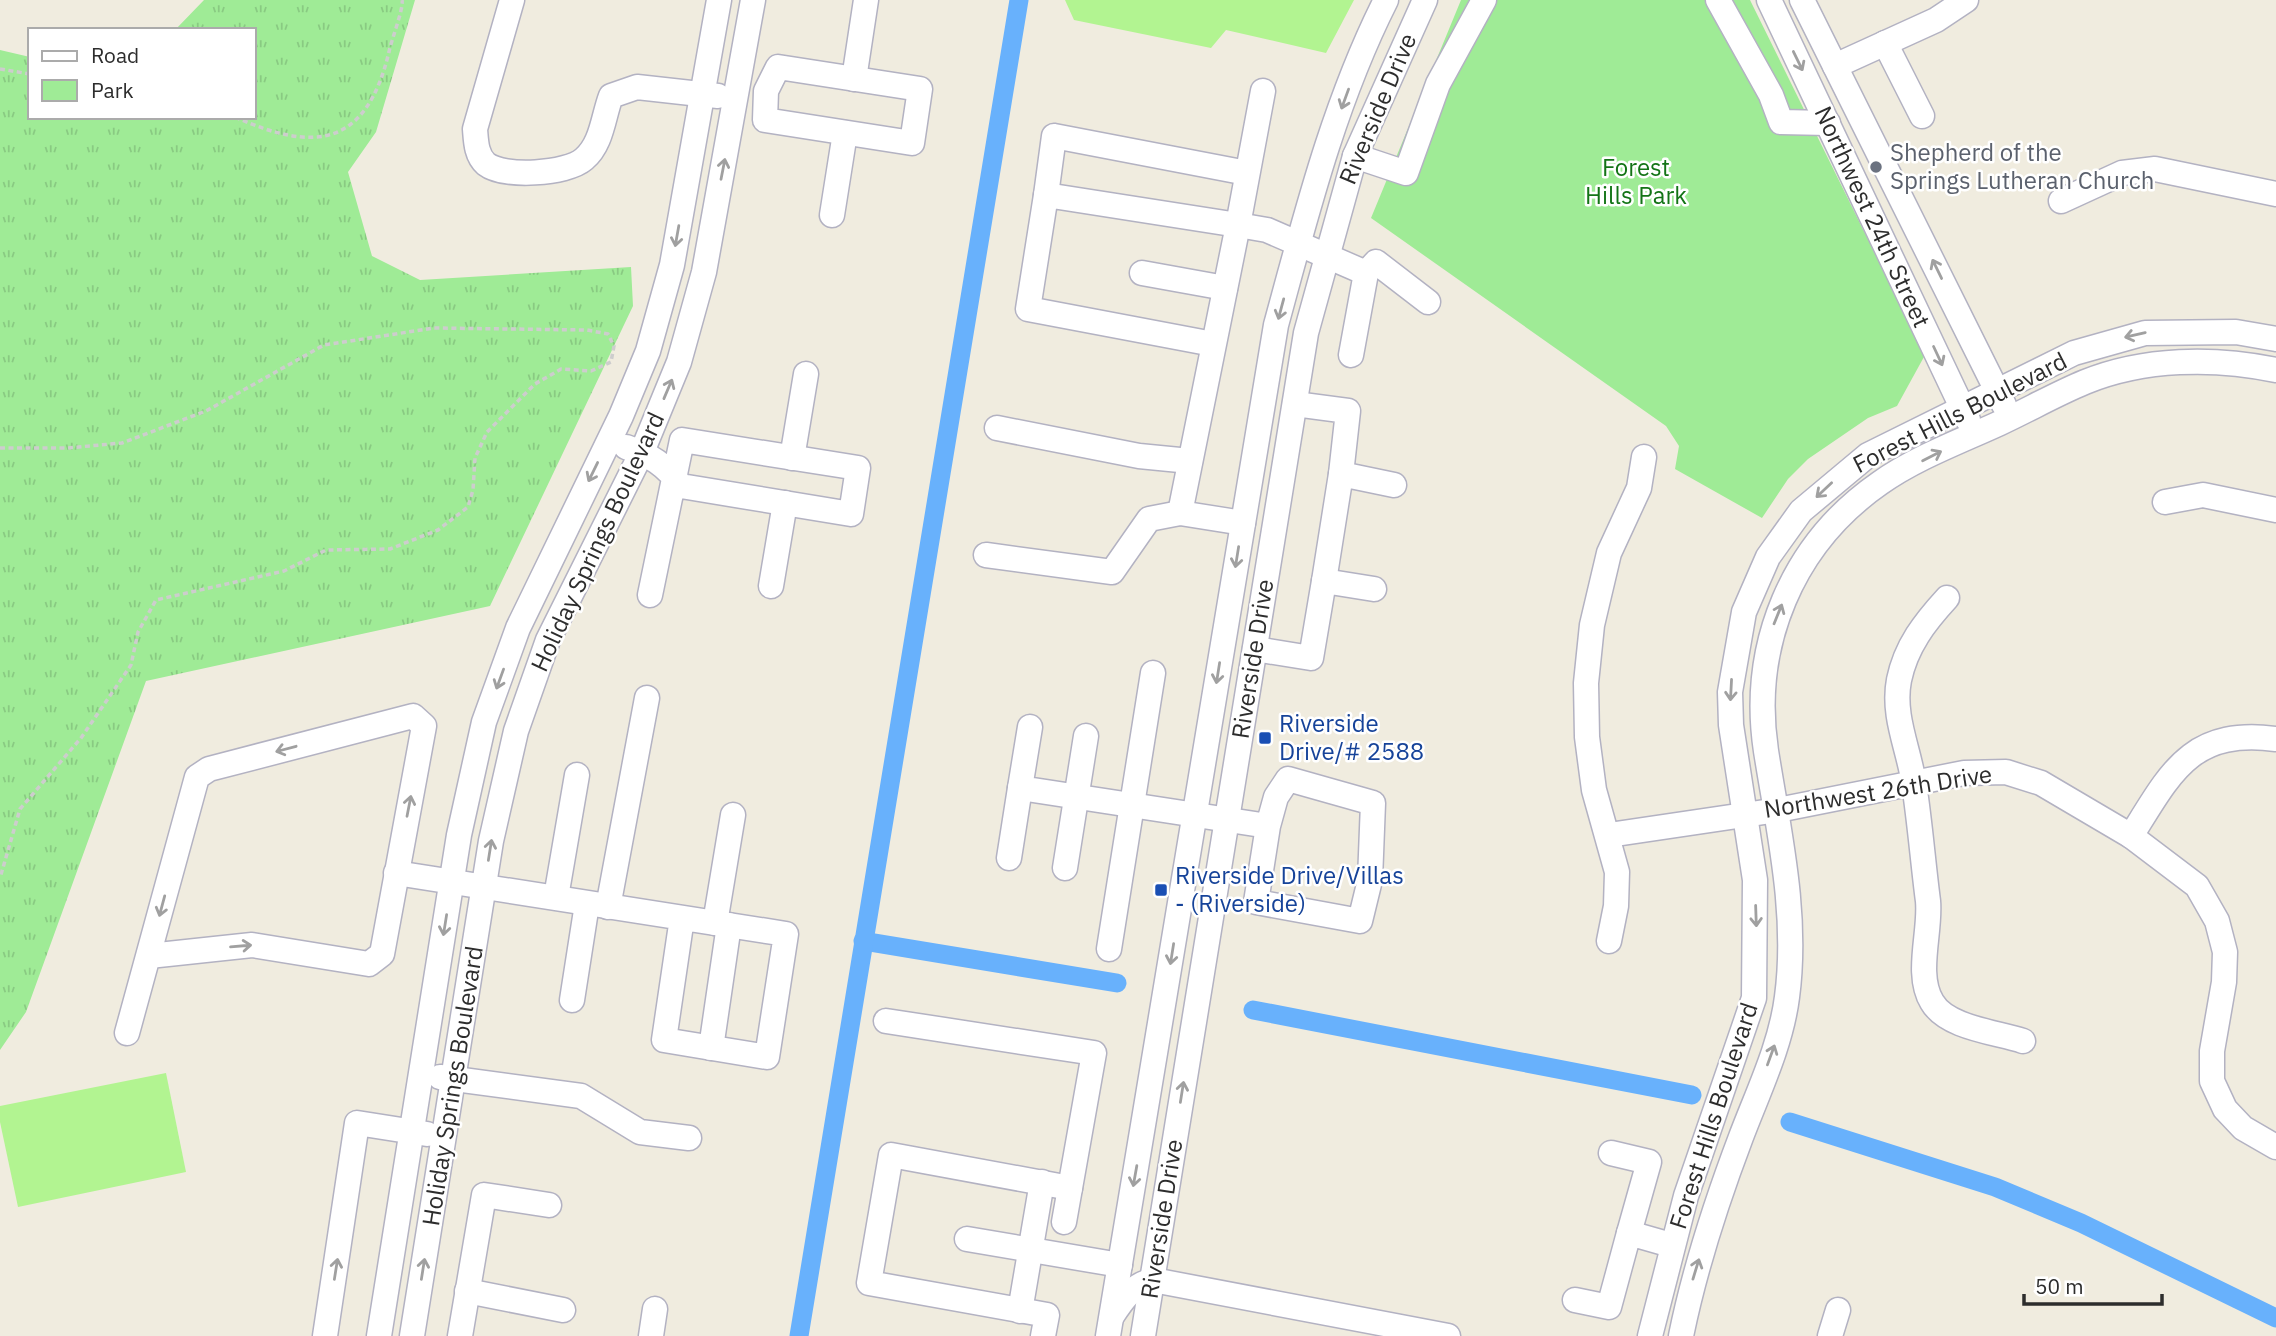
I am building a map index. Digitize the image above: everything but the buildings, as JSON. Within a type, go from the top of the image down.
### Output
[{"type":"street","points":[[512,0],[475,129],[476,148],[485,164],[508,173],[559,169],[582,161],[596,146],[611,96],[637,87],[704,94],[766,91]]},
{"type":"street","name":"Holiday Springs Boulevard","points":[[379,1336],[452,881],[484,722],[518,628],[609,441],[648,351],[672,265],[719,0]]},
{"type":"street","name":"Holiday Springs Boulevard","points":[[412,1336],[484,885],[516,731],[548,640],[642,452],[679,362],[704,272],[752,0]]},
{"type":"street","points":[[854,79],[866,0]]},
{"type":"street","name":"Riverside Drive","points":[[1110,1326],[1276,325],[1316,174],[1368,35],[1386,0]]},
{"type":"street","name":"Riverside Drive","points":[[1143,1336],[1306,333],[1354,156],[1425,0]]},
{"type":"street","points":[[1354,156],[1406,173],[1438,84],[1485,0]]},
{"type":"street","points":[[1718,0],[1771,95],[1781,122],[1828,123]]},
{"type":"street","name":"Northwest 24th Street","points":[[1769,0],[1975,435]]},
{"type":"street","name":"Northwest 24th Street","points":[[1802,0],[2010,418]]},
{"type":"street","points":[[1835,66],[1936,20],[1966,0]]},
{"type":"street","points":[[1885,43],[1922,116]]},
{"type":"street","points":[[779,67],[854,79],[920,89],[912,143],[765,120],[766,91],[779,67]]},
{"type":"street","points":[[1180,513],[1263,91]]},
{"type":"street","points":[[832,215],[845,133]]},
{"type":"street","points":[[1213,344],[1028,309],[1054,136],[1247,173]]},
{"type":"street","points":[[2061,201],[2122,173],[2155,169],[2276,194]]},
{"type":"street","points":[[1046,195],[1267,230],[1366,273]]},
{"type":"street","points":[[1351,355],[1366,273],[1376,262],[1428,302]]},
{"type":"street","points":[[1142,273],[1225,288]]},
{"type":"street","name":"Forest Hills Boulevard","points":[[1650,1336],[1671,1245],[1754,998],[1755,880],[1731,725],[1735,652],[1744,612],[1768,557],[1801,511],[1868,455],[2074,353],[2145,332],[2236,331],[2276,339]]},
{"type":"street","points":[[2182,332],[2182,363]]},
{"type":"street","name":"Forest Hills Boulevard","points":[[1681,1336],[1696,1268],[1787,1001],[1792,951],[1778,810],[1762,714],[1763,671],[1776,615],[1806,554],[1843,511],[1883,481],[2086,382],[2157,363],[2238,362],[2276,370]]},
{"type":"street","points":[[792,458],[806,374]]},
{"type":"street","points":[[1255,649],[1311,658],[1324,581],[1349,403],[1295,404]]},
{"type":"street","points":[[997,428],[1139,456],[1190,461]]},
{"type":"street","points":[[609,441],[660,461],[673,475],[681,486],[850,514],[858,468],[682,440],[673,475],[650,595]]},
{"type":"street","points":[[1608,941],[1616,906],[1618,872],[1594,790],[1587,737],[1586,683],[1592,625],[1609,553],[1639,488],[1644,457]]},
{"type":"street","points":[[1341,474],[1394,485]]},
{"type":"street","points":[[2165,502],[2203,495],[2276,510]]},
{"type":"street","points":[[771,586],[785,503]]},
{"type":"street","points":[[1801,511],[1825,530]]},
{"type":"street","points":[[986,555],[1112,572],[1150,519],[1180,513],[1243,523]]},
{"type":"street","points":[[1324,581],[1374,589]]},
{"type":"street","points":[[1947,598],[1921,627],[1907,653],[1899,680],[1897,711],[1914,783],[1928,907],[1925,986],[1932,1003],[1949,1018],[2023,1041]]},
{"type":"street","points":[[1109,949],[1153,673]]},
{"type":"street","points":[[572,1000],[598,905],[647,698]]},
{"type":"street","points":[[127,1033],[197,777],[209,769],[413,716],[424,726],[382,954],[369,964],[251,945],[149,956]]},
{"type":"street","points":[[1009,858],[1030,727]]},
{"type":"street","points":[[2131,836],[2171,773],[2206,745],[2245,735],[2276,739]]},
{"type":"street","points":[[1065,867],[1086,737]]},
{"type":"street","name":"Northwest 26th Drive","points":[[1609,835],[1778,810],[1964,774],[2006,772],[2042,783],[2131,836],[2197,886],[2217,921],[2225,952],[2224,982],[2211,1051],[2212,1081],[2225,1109],[2243,1128],[2276,1147]]},
{"type":"street","points":[[556,897],[577,775]]},
{"type":"street","points":[[1288,779],[1373,803],[1370,880],[1360,921],[1255,902],[1268,825],[1276,797],[1288,779]]},
{"type":"street","points":[[1020,788],[1268,825]]},
{"type":"street","points":[[711,1048],[733,815]]},
{"type":"street","points":[[396,873],[786,934],[766,1057],[664,1040],[682,918]]},
{"type":"street","points":[[886,1021],[1094,1053],[1064,1222]]},
{"type":"street","points":[[422,1074],[581,1096],[640,1132],[690,1138]]},
{"type":"street","points":[[1722,1095],[1752,1108]]},
{"type":"street","points":[[325,1336],[357,1123],[445,1138]]},
{"type":"street","points":[[1575,1300],[1609,1307],[1648,1162],[1611,1153]]},
{"type":"street","points":[[1043,1336],[1047,1315],[869,1283],[891,1156],[1070,1188]]},
{"type":"street","points":[[1020,1311],[1042,1181]]},
{"type":"street","points":[[460,1336],[484,1195],[549,1205]]},
{"type":"street","points":[[1126,1231],[1142,1267],[1153,1280]]},
{"type":"street","points":[[1629,1233],[1671,1245]]},
{"type":"street","points":[[967,1238],[1120,1265]]},
{"type":"street","points":[[1110,1326],[1130,1293],[1141,1283],[1153,1280],[1398,1331],[1448,1336]]},
{"type":"street","points":[[467,1292],[563,1310]]},
{"type":"street","points":[[651,1336],[655,1309]]},
{"type":"street","points":[[1830,1336],[1838,1310]]},
{"type":"path","points":[[238,119],[271,134],[317,139],[340,134],[367,108],[383,74],[402,0]]},
{"type":"path","points":[[0,69],[28,74]]},
{"type":"path","points":[[0,448],[67,448],[122,443],[206,411],[324,345],[434,328],[587,330],[608,334],[614,346],[611,362],[591,371],[561,369],[535,384],[487,432],[475,458],[473,490],[468,507],[438,530],[390,549],[326,550],[284,571],[156,600],[138,632],[131,665],[81,738],[20,808],[0,878]]},
{"type":"green space","points":[[204,0],[415,0],[376,132],[348,172],[372,256],[420,280],[631,267],[633,306],[490,606],[146,681],[26,1012],[0,1050],[0,50],[28,57],[28,119],[256,119],[256,28],[177,28]]},
{"type":"green space","points":[[1065,0],[1354,0],[1326,53],[1226,30],[1211,48],[1074,20]]},
{"type":"green space","name":"Forest Hills Park","points":[[1461,0],[1750,0],[1925,355],[1897,406],[1868,418],[1808,459],[1788,479],[1762,518],[1675,469],[1679,446],[1666,426],[1371,218]]},
{"type":"green space","points":[[166,1073],[186,1172],[18,1207],[0,1122],[0,1106]]},
{"type":"waterway","points":[[799,1336],[1019,0]]},
{"type":"waterway","points":[[863,941],[1117,983]]},
{"type":"waterway","points":[[1253,1010],[1692,1095]]},
{"type":"waterway","points":[[1790,1122],[1995,1187],[2081,1223],[2276,1318]]},
{"type":"place","name":"Shepherd of the Springs Lutheran Church","points":[[1876,167]]},
{"type":"place","name":"Riverside Drive/# 2588","points":[[1265,738]]},
{"type":"place","name":"Riverside Drive/Villas - (Riverside)","points":[[1161,890]]}]
